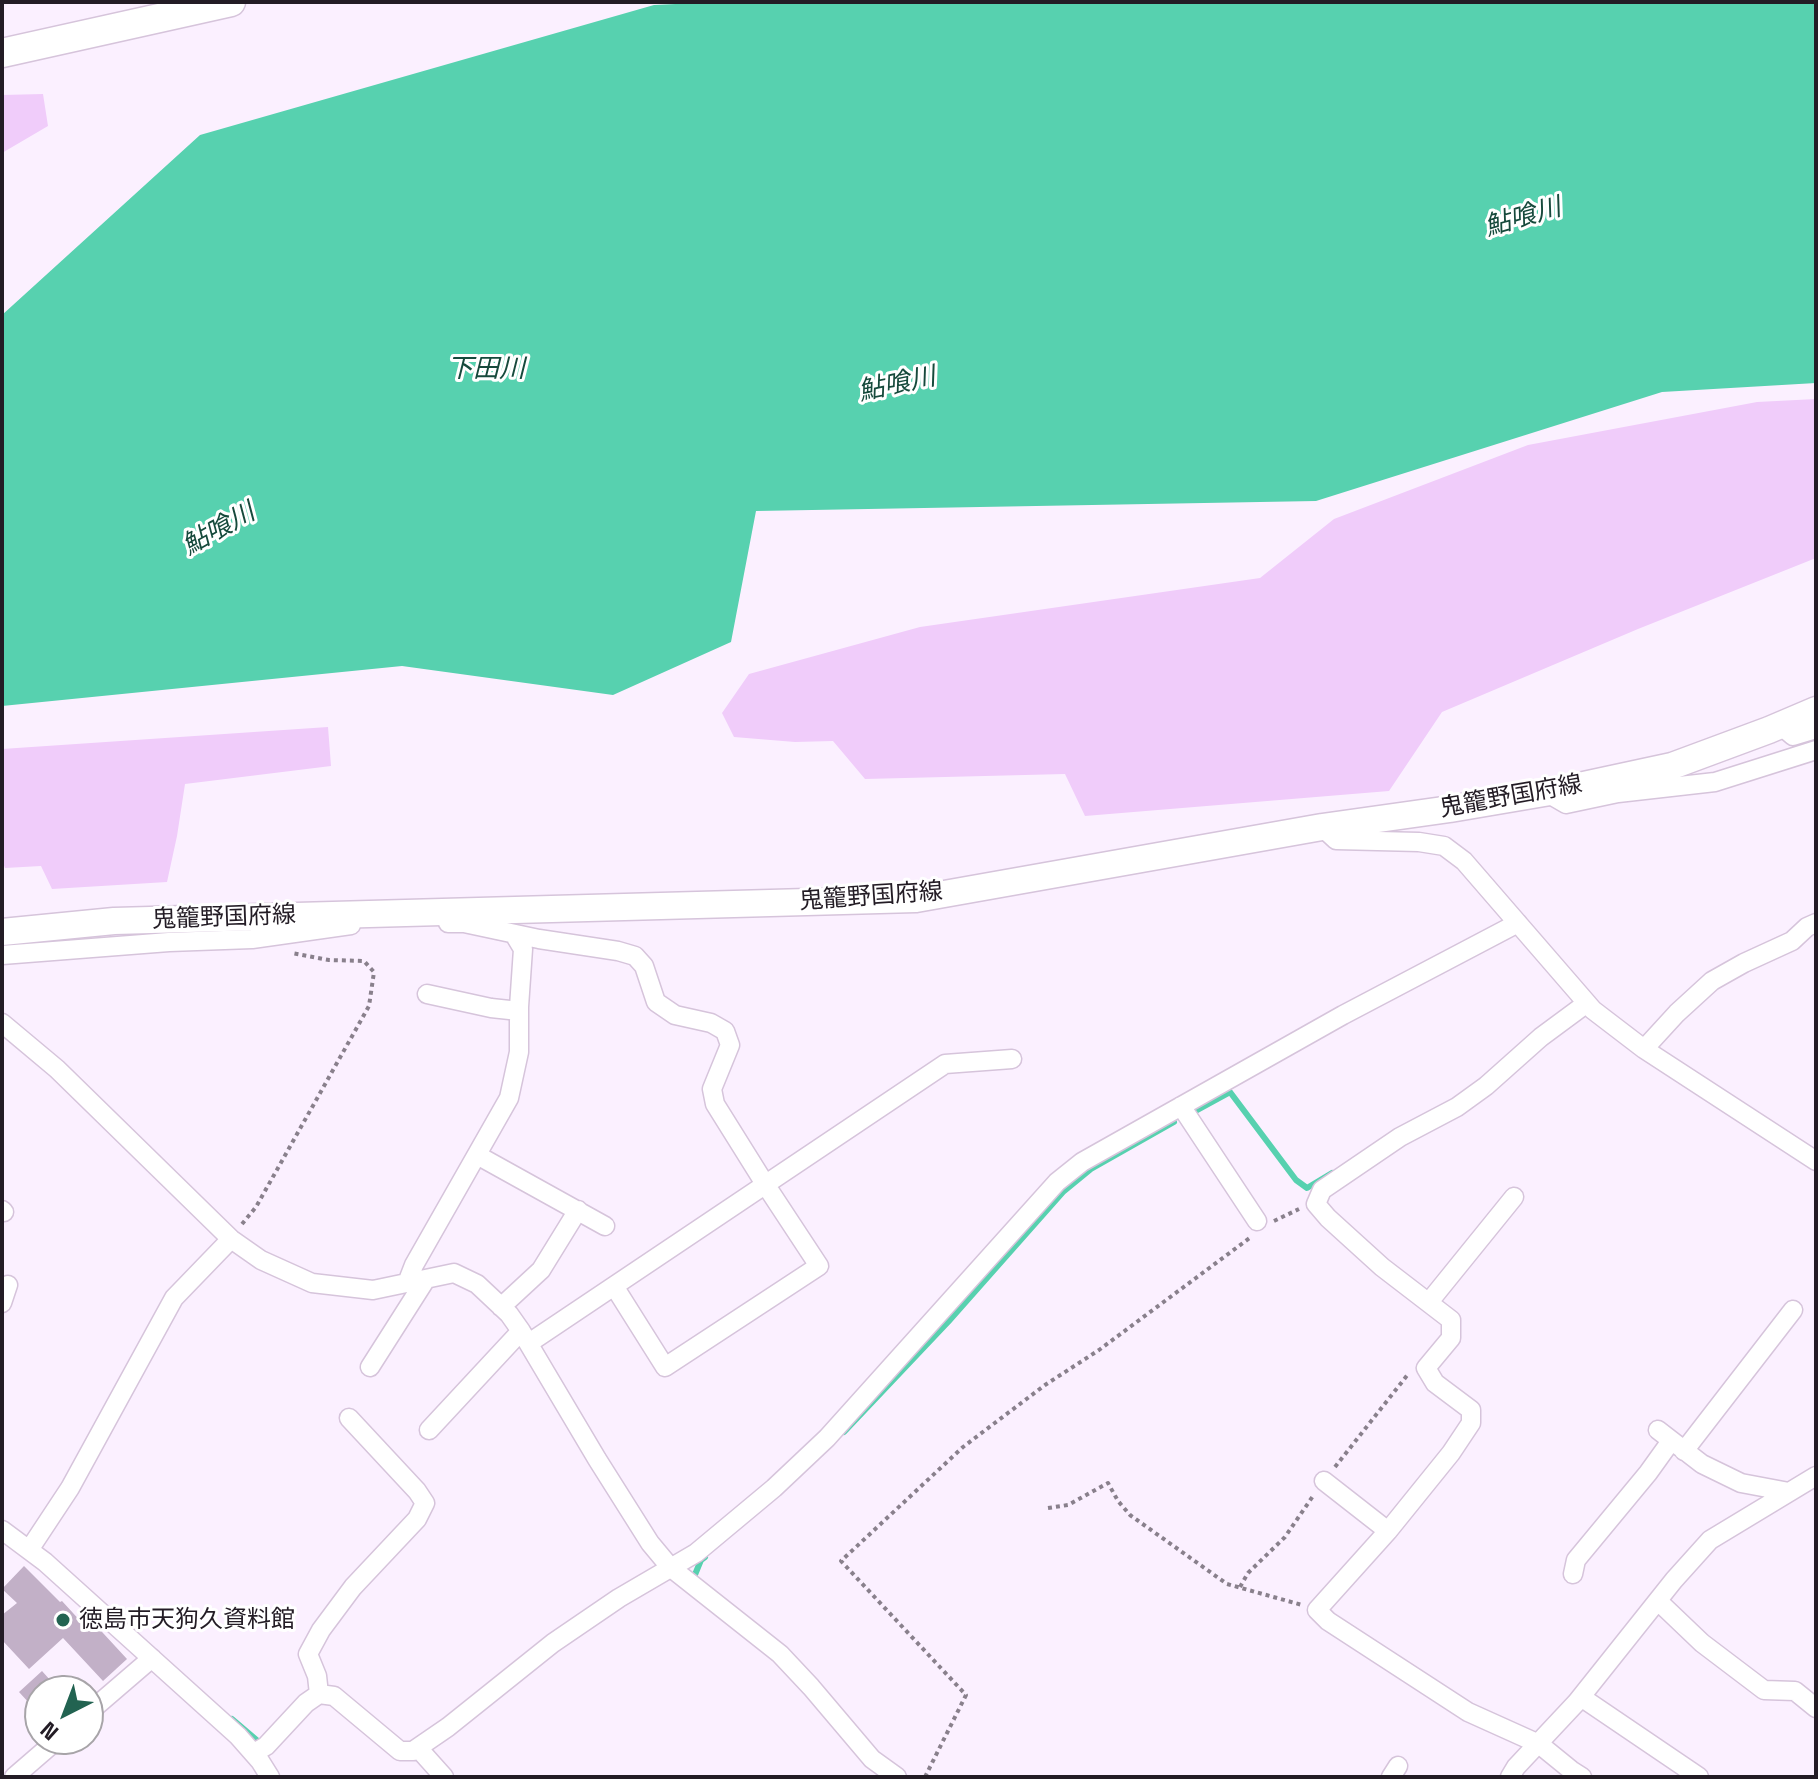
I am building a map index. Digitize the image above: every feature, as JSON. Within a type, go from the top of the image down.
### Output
[{"type":"main road","points":[[2,53],[231,2]]},
{"type":"main road","name":"鬼籠野国府線","points":[[2,932],[114,921],[916,899],[1322,827],[1547,793],[1672,766],[1816,710]]},
{"type":"street","points":[[1780,725],[1793,736],[1816,729]]},
{"type":"street","points":[[1547,793],[1566,804],[1618,793],[1715,782],[1816,750]]},
{"type":"street","points":[[1322,827],[1336,840],[1419,842],[1444,846],[1464,861],[1587,1003],[1644,1049],[1816,1161]]},
{"type":"street","points":[[2,955],[252,939],[381,921],[405,913],[416,922],[464,923],[635,956],[644,966],[656,1002],[675,1015],[711,1023],[725,1031],[730,1045],[712,1089],[715,1104],[819,1266],[665,1367],[614,1286]]},
{"type":"street","points":[[254,1753],[266,1746],[306,1703],[319,1694],[334,1696],[400,1751],[418,1748],[553,1643],[619,1598],[696,1553],[774,1488],[827,1438],[1057,1182],[1082,1162],[1343,1015],[1518,923]]},
{"type":"street","points":[[1644,1049],[1712,981],[1792,941],[1816,923]]},
{"type":"street","points":[[370,1367],[417,1281],[414,1265],[509,1098],[519,1052],[523,949],[514,934]]},
{"type":"street","points":[[427,994],[519,1011]]},
{"type":"street","points":[[1582,1777],[1539,1744],[1468,1712],[1328,1621],[1317,1610],[1388,1531],[1451,1453],[1471,1423],[1471,1410],[1435,1383],[1426,1368],[1451,1338],[1451,1320],[1382,1267],[1316,1204],[1322,1190],[1400,1137],[1457,1107],[1587,1003]]},
{"type":"street","points":[[2,1023],[57,1069],[231,1239],[261,1260],[312,1283],[373,1290],[454,1273],[477,1284],[525,1337],[597,1459],[650,1543],[670,1567],[780,1654],[872,1759],[897,1777]]},
{"type":"street","points":[[429,1430],[525,1337],[614,1286],[945,1064],[1012,1059]]},
{"type":"street","points":[[1181,1106],[1261,1226]]},
{"type":"street","points":[[477,1155],[605,1226]]},
{"type":"street","points":[[1429,1302],[1514,1197]]},
{"type":"street","points":[[501,1307],[541,1270],[578,1210]]},
{"type":"street","points":[[29,1550],[70,1488],[174,1298],[231,1239]]},
{"type":"street","points":[[2,1303],[8,1285]]},
{"type":"street","points":[[1573,1574],[1576,1560],[1671,1441],[1793,1310]]},
{"type":"street","points":[[319,1694],[317,1676],[308,1654],[321,1630],[353,1587],[417,1519],[425,1503],[349,1418]]},
{"type":"street","points":[[1671,1441],[1702,1464],[1741,1483],[1789,1492]]},
{"type":"street","points":[[1510,1777],[1581,1697],[1710,1540],[1816,1476]]},
{"type":"street","points":[[1324,1481],[1388,1531]]},
{"type":"street","points":[[2,1530],[45,1562],[238,1736],[270,1777]]},
{"type":"street","points":[[1658,1601],[1702,1643],[1764,1690],[1795,1691],[1816,1708]]},
{"type":"street","points":[[104,1699],[152,1658]]},
{"type":"street","points":[[1581,1697],[1699,1777]]},
{"type":"street","points":[[418,1748],[444,1777]]},
{"type":"street","points":[[14,1777],[39,1755]]},
{"type":"path","points":[[231,1239],[256,1207],[369,1006],[374,972],[364,961],[329,960],[291,953]]},
{"type":"path","points":[[925,1777],[966,1695],[841,1561],[963,1447],[1045,1385],[1156,1309],[1261,1226],[1307,1205],[1316,1204]]},
{"type":"path","points":[[1048,1508],[1068,1505],[1108,1483],[1130,1515],[1227,1584],[1317,1610]]},
{"type":"shaded area","points":[[43,94],[48,126],[2,153],[2,95]]},
{"type":"shaded area","points":[[1816,399],[1816,558],[1442,712],[1389,791],[1085,816],[1065,774],[865,779],[833,741],[795,742],[734,737],[722,713],[749,674],[920,627],[1260,578],[1334,519],[1528,445],[1757,402]]},
{"type":"shaded area","points":[[328,727],[331,766],[185,784],[167,882],[52,889],[41,866],[5,868],[2,861],[2,749]]},
{"type":"water","name":"下田川","points":[[718,2],[1816,2],[1816,383],[1662,392],[1316,501],[756,511],[731,642],[613,695],[402,666],[2,706],[2,315],[200,135],[654,5]]},
{"type":"building","points":[[24,1566],[84,1625],[91,1620],[127,1659],[104,1680],[104,1675],[97,1675],[63,1638],[29,1669],[2,1640],[2,1615],[17,1603],[2,1589]]},
{"type":"waterway","points":[[1197,1110],[1230,1092],[1296,1180],[1307,1188],[1332,1173]]},
{"type":"waterway","points":[[844,1432],[948,1322],[1063,1192],[1091,1169],[1174,1122]]},
{"type":"waterway","points":[[694,1577],[705,1557]]},
{"type":"waterway","points":[[232,1719],[259,1742]]},
{"type":"place","name":"徳島市天狗久資料館","points":[[63,1620]]},
{"type":"water label","name":"鮎喰川","points":[[1523,218]]},
{"type":"water label","name":"鮎喰川","points":[[897,385]]},
{"type":"water label","name":"鮎喰川","points":[[219,530]]}]
